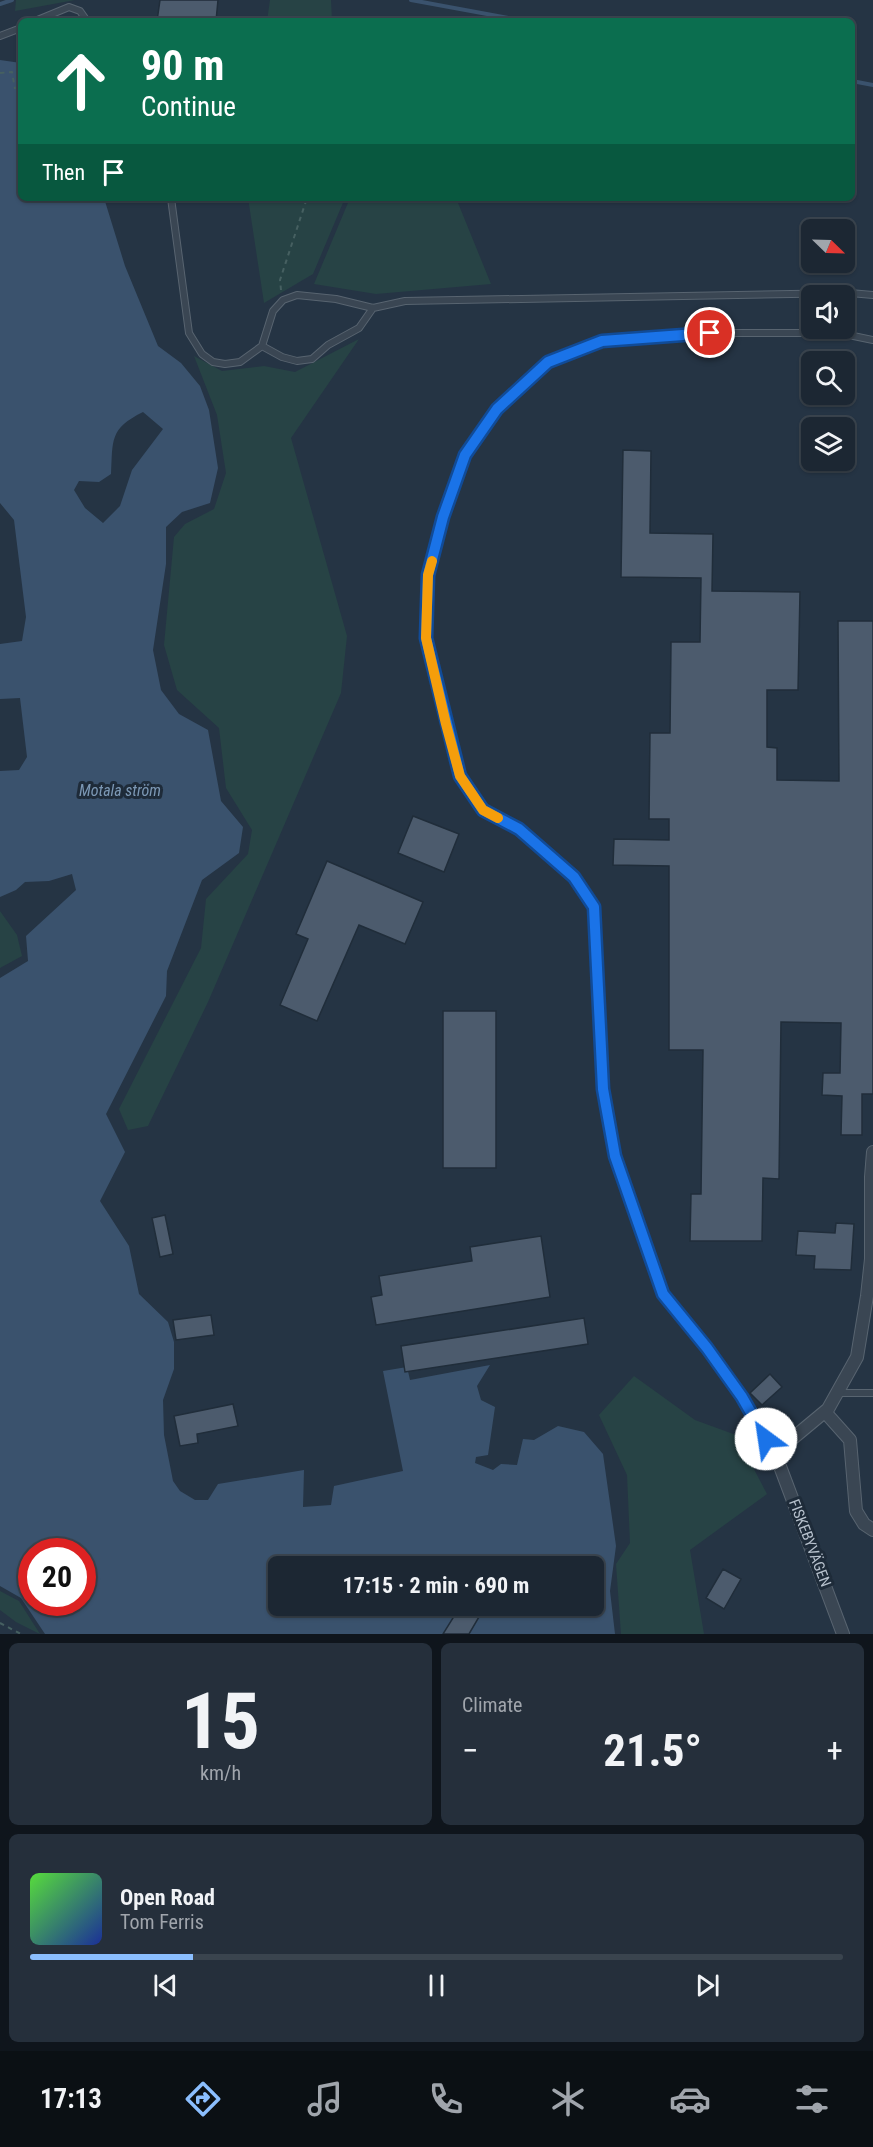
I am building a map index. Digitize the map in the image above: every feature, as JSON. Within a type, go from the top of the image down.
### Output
[{"type":"street","points":[[775,1453],[825,1412],[857,1357],[867,1296],[870,1259],[870,1177],[873,1152]]},
{"type":"street","points":[[825,1412],[850,1440],[856,1511],[864,1524],[873,1530]]},
{"type":"street","name":"FISKEBYVÄGEN","points":[[775,1453],[843,1634]]},
{"type":"lane","points":[[42,18],[69,7],[80,11],[85,18]]},
{"type":"lane","points":[[0,36],[18,29]]},
{"type":"lane","points":[[171,201],[189,333],[202,354],[213,362],[225,364],[240,362],[262,345],[273,311],[283,300],[297,295],[336,299],[373,308],[405,301],[850,293],[873,295]]},
{"type":"lane","points":[[262,345],[282,357],[297,361],[312,359],[328,345],[359,327],[373,308]]},
{"type":"lane","name":"FISKEBYVÄGEN","points":[[775,1453],[742,1397],[707,1348],[663,1294],[615,1156],[603,1089],[594,907],[574,877],[519,829],[483,810],[460,776],[426,638],[428,575],[443,517],[465,455],[497,409],[548,362],[602,341],[710,333],[839,333],[873,340]]},
{"type":"lane","points":[[836,1393],[873,1393]]},
{"type":"path","points":[[0,73],[12,72],[15,88]]},
{"type":"path","points":[[283,300],[280,280],[306,201]]},
{"type":"path","points":[[0,1623],[21,1634]]},
{"type":"green space","points":[[16,0],[75,0],[15,11]]},
{"type":"green space","points":[[270,0],[331,0],[332,18],[267,18]]},
{"type":"green space","points":[[248,201],[344,201],[313,274],[264,303]]},
{"type":"green space","points":[[349,201],[457,201],[491,284],[376,294],[314,284]]},
{"type":"green space","points":[[359,339],[291,438],[347,636],[341,693],[208,1002],[148,1126],[128,1130],[119,1109],[201,948],[206,899],[248,854],[252,830],[226,788],[219,728],[177,690],[164,645],[174,537],[185,524],[214,509],[226,473],[217,415],[194,356],[222,371],[264,366],[295,372]]},
{"type":"green space","points":[[0,911],[17,935],[22,956],[0,968]]},
{"type":"green space","points":[[634,1376],[695,1420],[736,1435],[767,1494],[690,1550],[704,1634],[621,1634],[616,1564],[630,1543],[627,1475],[599,1415]]},
{"type":"green space","points":[[0,1591],[18,1600],[18,1616],[29,1616],[40,1634],[16,1622],[0,1610]]},
{"type":"water","name":"Motala ström","points":[[0,60],[18,63],[18,201],[105,201],[125,266],[158,346],[181,363],[200,386],[209,410],[218,468],[210,503],[182,512],[166,527],[166,564],[153,650],[161,690],[179,714],[208,730],[221,801],[243,827],[239,853],[202,880],[167,971],[166,996],[106,1114],[125,1152],[100,1201],[129,1246],[139,1294],[168,1322],[174,1342],[174,1369],[163,1400],[164,1435],[173,1481],[180,1491],[195,1500],[208,1500],[218,1484],[304,1470],[303,1507],[331,1505],[334,1486],[403,1471],[383,1371],[407,1367],[410,1380],[490,1365],[477,1386],[481,1400],[495,1407],[488,1455],[476,1457],[475,1463],[493,1470],[501,1464],[517,1465],[523,1439],[534,1440],[558,1426],[584,1432],[603,1454],[616,1546],[610,1591],[615,1634],[45,1634],[33,1616],[96,1616],[96,1538],[18,1538],[18,1596],[0,1586],[0,978],[28,961],[26,936],[76,890],[72,874],[49,881],[25,882],[16,890],[0,897],[0,771],[19,770],[27,757],[20,698],[0,699],[0,644],[22,641],[26,617],[14,520],[0,503]],"holes":[[[143,412],[163,429],[132,470],[120,506],[103,523],[85,508],[74,490],[79,481],[99,482],[111,474],[113,444],[118,430]]]},
{"type":"building","points":[[160,0],[218,0],[216,18],[157,18]]},
{"type":"building","points":[[623,450],[651,451],[650,533],[713,534],[712,591],[800,592],[798,690],[767,690],[767,747],[777,748],[777,780],[839,781],[838,621],[873,621],[873,1094],[862,1094],[862,1135],[841,1135],[842,1096],[822,1095],[823,1073],[840,1073],[841,1023],[781,1022],[779,1179],[763,1178],[762,1241],[690,1241],[691,1194],[701,1194],[703,1050],[669,1050],[669,866],[613,865],[614,839],[669,840],[669,819],[649,819],[650,733],[670,733],[671,642],[700,642],[701,578],[621,577]]},
{"type":"building","points":[[413,816],[459,834],[444,872],[398,853]]},
{"type":"building","points":[[327,861],[423,902],[405,944],[359,925],[317,1021],[280,1005],[308,939],[296,934]]},
{"type":"building","points":[[443,1011],[496,1011],[496,1168],[443,1168]]},
{"type":"building","points":[[165,1215],[173,1254],[160,1257],[152,1218]]},
{"type":"building","points":[[836,1223],[854,1224],[851,1270],[814,1269],[815,1256],[796,1255],[798,1231],[835,1233]]},
{"type":"building","points":[[541,1236],[550,1297],[376,1325],[371,1297],[382,1295],[379,1276],[472,1261],[470,1247]]},
{"type":"building","points":[[211,1315],[214,1335],[176,1340],[173,1320]]},
{"type":"building","points":[[584,1318],[588,1344],[405,1372],[401,1346]]},
{"type":"building","points":[[770,1374],[782,1387],[762,1405],[750,1393]]},
{"type":"building","points":[[233,1404],[238,1426],[197,1434],[198,1443],[180,1446],[174,1416]]},
{"type":"building","points":[[723,1569],[741,1579],[724,1609],[706,1598]]},
{"type":"building","points":[[454,1616],[480,1616],[469,1634],[443,1634]]},
{"type":"waterway","points":[[0,4],[12,0]]},
{"type":"waterway","points":[[411,0],[509,18]]},
{"type":"waterway","points":[[855,82],[873,85]]},
{"type":"slow traffic","points":[[432,561],[428,575],[426,638],[446,724],[460,776],[483,810],[498,818]]},
{"type":"route","points":[[710,333],[602,341],[548,362],[497,409],[465,455],[443,517],[428,575],[426,638],[460,776],[483,810],[519,829],[574,877],[594,907],[603,1089],[615,1156],[663,1294],[707,1348],[742,1397],[766,1439]]}]
